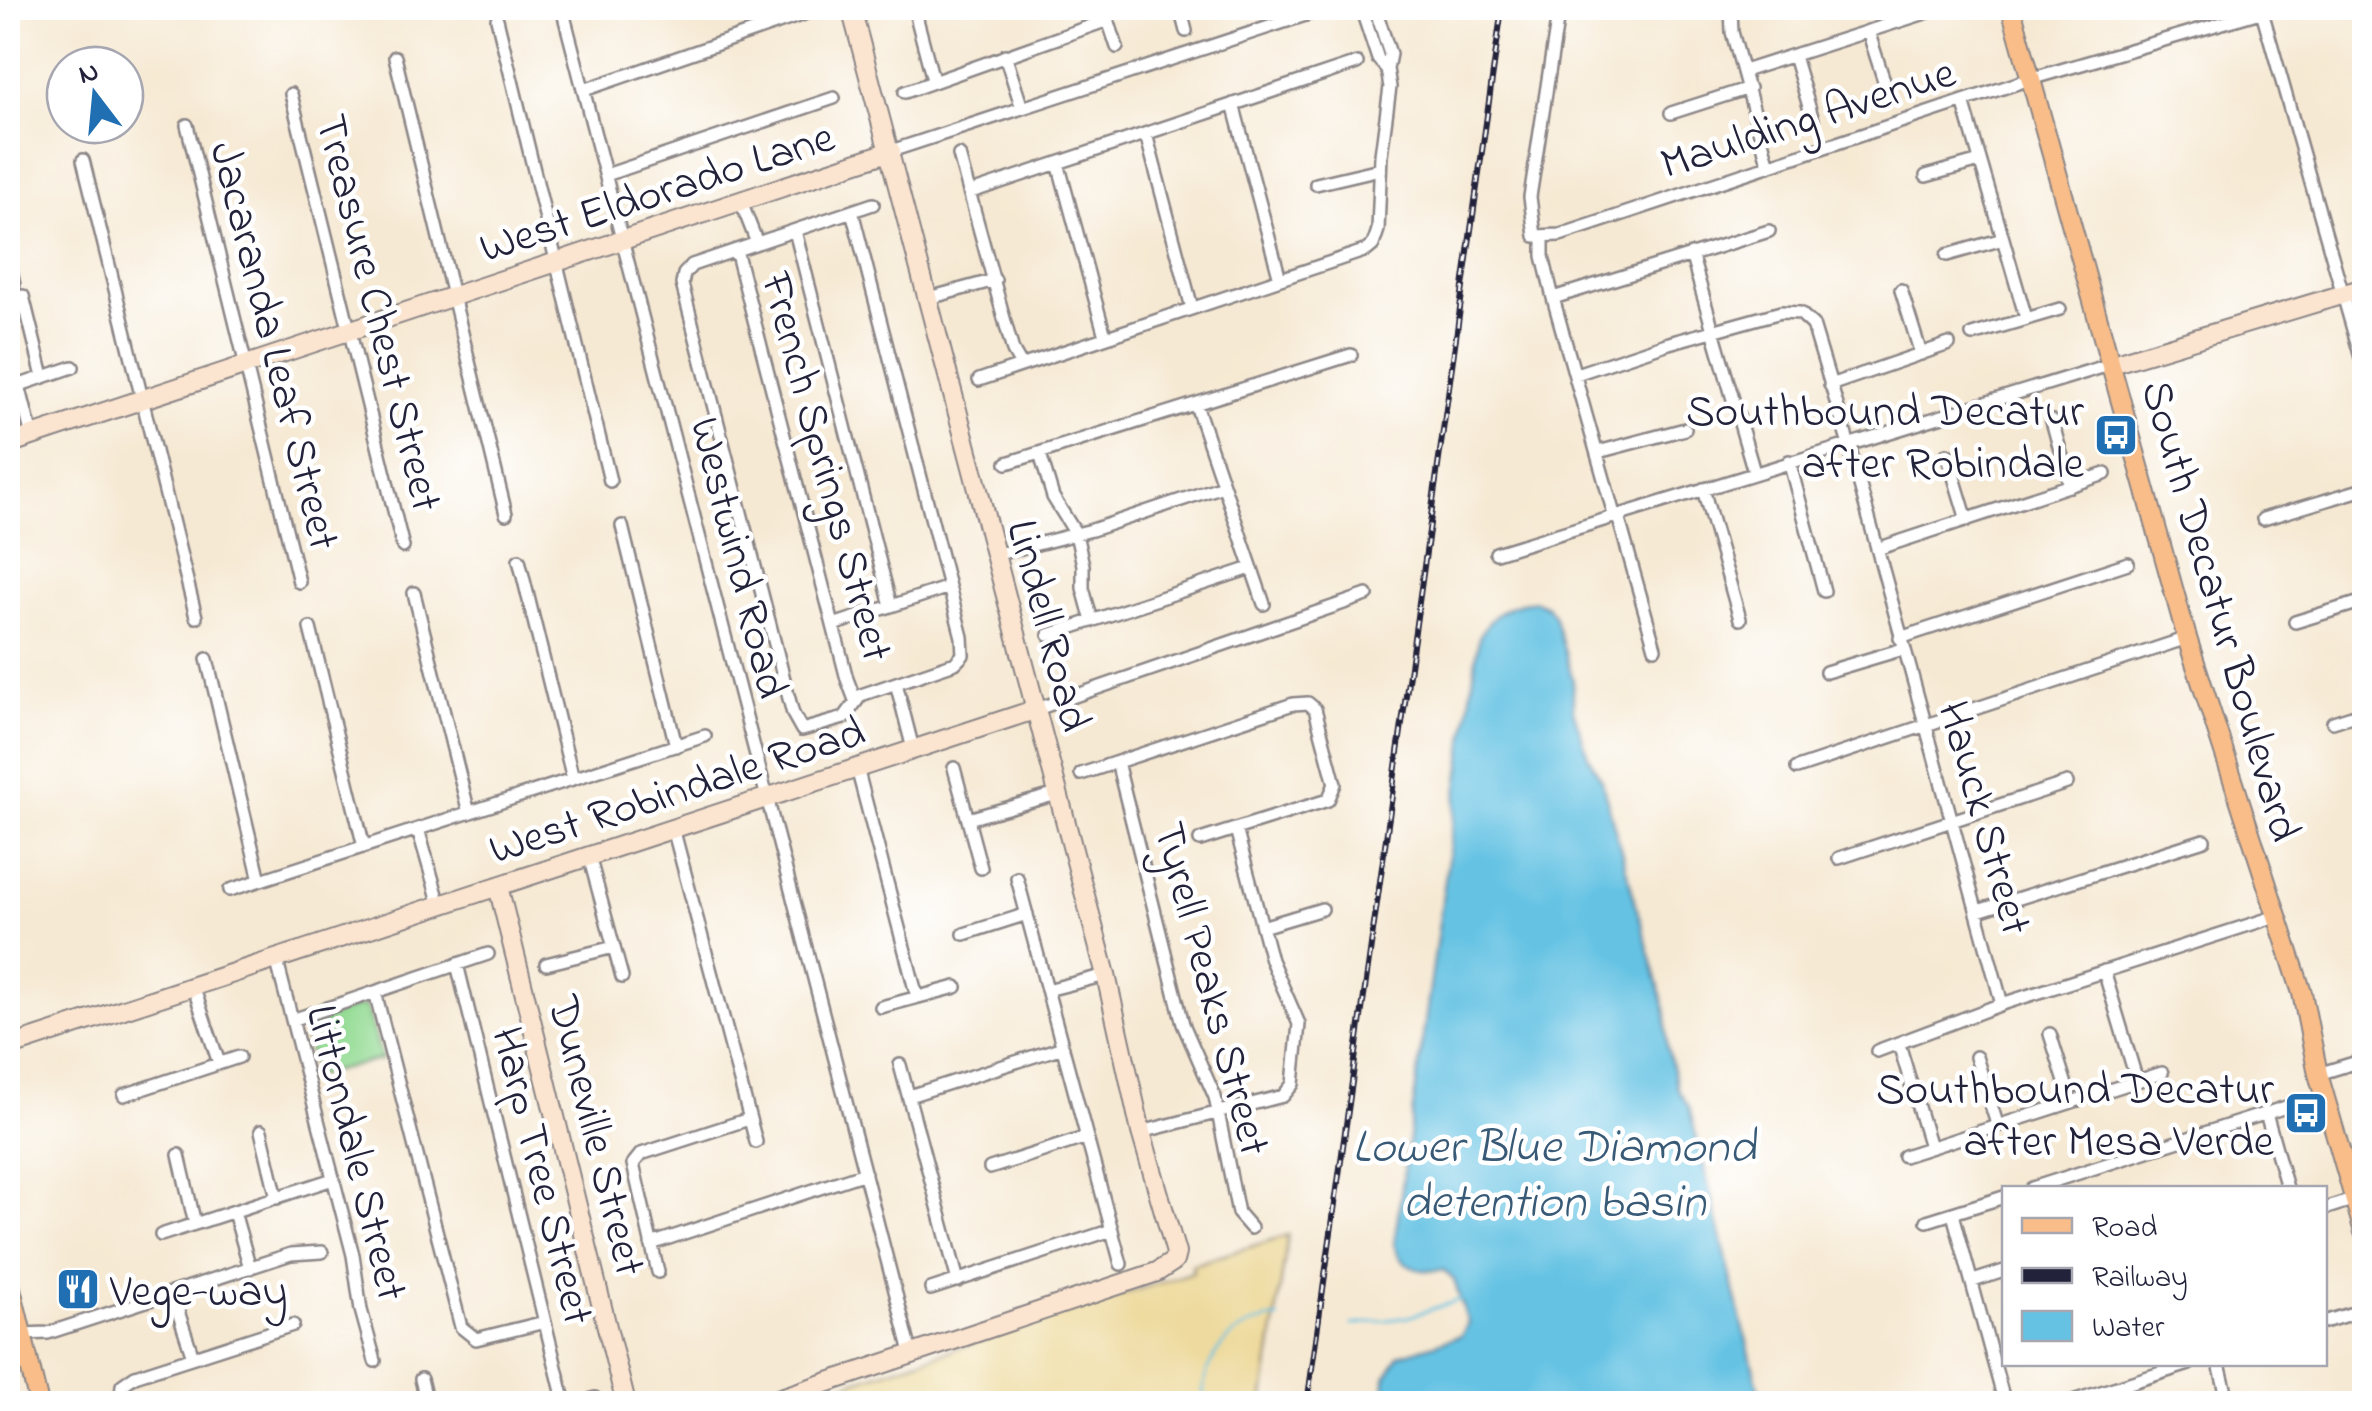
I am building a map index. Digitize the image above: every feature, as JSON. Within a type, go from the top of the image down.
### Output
[{"type":"main road","name":"South Decatur Boulevard","points":[[2011,8],[2188,638],[2302,993],[2318,1074],[2364,1232]]},
{"type":"main road","points":[[8,1276],[39,1404]]},
{"type":"street","name":"Westwind Road","points":[[562,8],[912,1356]]},
{"type":"street","name":"Lindell Road","points":[[851,8],[1106,975],[1140,1132],[1176,1254],[1174,1261],[1157,1272],[912,1356]]},
{"type":"street","points":[[914,8],[933,80]]},
{"type":"street","points":[[1180,8],[1186,31]]},
{"type":"street","name":"West Eldorado Lane","points":[[8,444],[1327,8]]},
{"type":"street","points":[[1361,8],[1378,59],[1387,69]]},
{"type":"street","points":[[979,380],[1373,245],[1382,202],[1380,169],[1390,87],[1390,54],[1376,8]]},
{"type":"street","points":[[1559,8],[1530,197],[1554,298],[1654,648]]},
{"type":"street","points":[[1730,8],[1732,32],[1770,166]]},
{"type":"street","points":[[1744,71],[1918,11],[1941,8]]},
{"type":"street","points":[[2265,9],[2364,368]]},
{"type":"street","name":"Maulding Avenue","points":[[1539,236],[1560,235],[2030,79],[2265,9]]},
{"type":"street","points":[[584,90],[804,14]]},
{"type":"street","points":[[905,92],[1106,14],[1118,47]]},
{"type":"street","points":[[498,19],[610,481]]},
{"type":"street","points":[[1868,31],[1887,90]]},
{"type":"street","points":[[1006,55],[1022,108]]},
{"type":"street","points":[[394,56],[506,514]]},
{"type":"street","points":[[1794,56],[1812,120]]},
{"type":"street","points":[[971,192],[1357,63]]},
{"type":"street","points":[[1671,113],[1749,88]]},
{"type":"street","name":"Treasure Chest Street","points":[[290,94],[404,548]]},
{"type":"street","points":[[606,175],[834,98]]},
{"type":"street","points":[[1963,101],[2026,318]]},
{"type":"street","points":[[1233,104],[1280,279]]},
{"type":"street","name":"Jacaranda Leaf Street","points":[[187,126],[299,582]]},
{"type":"street","points":[[1146,134],[1192,308]]},
{"type":"street","points":[[959,155],[1020,366]]},
{"type":"street","points":[[83,160],[196,617]]},
{"type":"street","points":[[1926,176],[1980,160]]},
{"type":"street","points":[[1058,163],[1104,336]]},
{"type":"street","points":[[1316,184],[1380,169]]},
{"type":"street","name":"French Springs Street","points":[[741,202],[757,243]]},
{"type":"street","points":[[852,211],[950,587],[963,654],[956,663],[861,695],[844,718],[802,730],[793,714],[682,284],[692,265],[794,231],[852,211],[873,204]]},
{"type":"street","points":[[794,231],[891,606]]},
{"type":"street","points":[[1554,298],[1769,231]]},
{"type":"street","points":[[1947,255],[2003,238]]},
{"type":"street","name":"French Springs Street","points":[[736,250],[855,700]]},
{"type":"street","points":[[1691,254],[1754,472]]},
{"type":"street","points":[[8,262],[14,285]]},
{"type":"street","points":[[929,298],[995,280]]},
{"type":"street","points":[[1496,553],[1848,442],[2364,288]]},
{"type":"street","points":[[1901,290],[1920,354]]},
{"type":"street","points":[[8,302],[23,296],[43,377]]},
{"type":"street","points":[[1972,335],[2060,309]]},
{"type":"street","name":"Hauck Street","points":[[1714,331],[1781,312],[1800,313],[1812,325],[1878,549],[2002,1004]]},
{"type":"street","points":[[1576,374],[1714,331]]},
{"type":"street","points":[[1830,385],[1949,344]]},
{"type":"street","points":[[1007,463],[1351,355]]},
{"type":"street","points":[[32,436],[13,387],[73,367]]},
{"type":"street","points":[[1196,404],[1264,604]]},
{"type":"street","points":[[2052,421],[2070,486]]},
{"type":"street","points":[[1598,452],[1684,428]]},
{"type":"street","points":[[1040,454],[1053,497],[1076,534],[1092,621]]},
{"type":"street","points":[[1947,454],[1966,520]]},
{"type":"street","points":[[1789,461],[1824,591]]},
{"type":"street","points":[[1878,549],[2106,474]]},
{"type":"street","points":[[994,555],[1076,534],[1223,486]]},
{"type":"street","points":[[1703,489],[1740,620]]},
{"type":"street","points":[[2263,519],[2364,489]]},
{"type":"street","points":[[622,526],[676,746]]},
{"type":"street","points":[[518,560],[573,779]]},
{"type":"street","points":[[1902,644],[2128,563]]},
{"type":"street","points":[[1049,635],[1251,568]]},
{"type":"street","points":[[833,625],[950,587]]},
{"type":"street","points":[[414,593],[468,813]]},
{"type":"street","name":"West Robindale Road","points":[[8,1046],[1034,710],[1367,596]]},
{"type":"street","points":[[2295,622],[2364,601]]},
{"type":"street","points":[[310,628],[364,846]]},
{"type":"street","points":[[1797,768],[2188,638]]},
{"type":"street","name":"Hauck Street","points":[[1826,672],[1902,644]]},
{"type":"street","points":[[207,659],[260,880]]},
{"type":"street","points":[[896,683],[914,749]]},
{"type":"street","points":[[1081,774],[1293,704],[1308,703],[1314,709],[1335,784],[1328,800],[1200,840]]},
{"type":"street","points":[[2333,722],[2364,712]]},
{"type":"street","points":[[230,890],[705,736]]},
{"type":"street","name":"Tyrell Peaks Street","points":[[1118,762],[1183,1024],[1219,1112],[1238,1212],[1251,1228]]},
{"type":"street","points":[[857,768],[917,998]]},
{"type":"street","points":[[954,768],[980,868]]},
{"type":"street","points":[[1839,858],[2067,783]]},
{"type":"street","points":[[968,819],[1056,794]]},
{"type":"street","points":[[673,828],[756,1142]]},
{"type":"street","points":[[1140,1132],[1283,1096],[1293,1084],[1299,1024],[1276,974],[1236,829]]},
{"type":"street","points":[[418,830],[440,905]]},
{"type":"street","points":[[1978,911],[2204,840]]},
{"type":"street","points":[[589,856],[622,977]]},
{"type":"street","points":[[1017,878],[1121,1264]]},
{"type":"street","name":"Duneville Street","points":[[498,886],[626,1404]]},
{"type":"street","points":[[1262,927],[1322,909]]},
{"type":"street","points":[[964,934],[1027,914]]},
{"type":"street","points":[[1877,1051],[2002,1004],[2277,916]]},
{"type":"street","points":[[546,964],[614,947]]},
{"type":"street","points":[[292,1020],[488,954]]},
{"type":"street","name":"Littondale Street","points":[[276,958],[375,1361]]},
{"type":"street","name":"Harp Tree Street","points":[[457,964],[565,1404]]},
{"type":"street","points":[[2104,971],[2137,1081]]},
{"type":"street","points":[[1047,990],[1106,975]]},
{"type":"street","points":[[193,986],[219,1064]]},
{"type":"street","points":[[881,1007],[956,987]]},
{"type":"street","points":[[374,992],[464,1333],[476,1339],[545,1322]]},
{"type":"street","points":[[2050,1034],[2071,1101]]},
{"type":"street","points":[[1899,1044],[1930,1147]]},
{"type":"street","points":[[909,1096],[1062,1047]]},
{"type":"street","points":[[124,1095],[239,1057]]},
{"type":"street","points":[[1976,1058],[1998,1124]]},
{"type":"street","points":[[2318,1074],[2364,1060]]},
{"type":"street","points":[[900,1064],[958,1280]]},
{"type":"street","points":[[1904,1156],[2162,1074]]},
{"type":"street","points":[[2038,1186],[2286,1107]]},
{"type":"street","points":[[2266,1114],[2287,1186]]},
{"type":"street","points":[[658,1272],[633,1164],[640,1154],[749,1119]]},
{"type":"street","points":[[262,1130],[277,1198]]},
{"type":"street","points":[[990,1168],[1087,1137]]},
{"type":"street","points":[[179,1155],[195,1224]]},
{"type":"street","points":[[650,1244],[865,1173]]},
{"type":"street","points":[[161,1235],[333,1179]]},
{"type":"street","points":[[1926,1221],[2002,1198]]},
{"type":"street","points":[[2327,1208],[2355,1199]]},
{"type":"street","points":[[234,1212],[250,1268]]},
{"type":"street","points":[[1953,1214],[2005,1404]]},
{"type":"street","points":[[931,1289],[1112,1230]]},
{"type":"street","points":[[22,1334],[48,1333],[305,1251],[322,1252]]},
{"type":"street","points":[[1973,1281],[2002,1272]]},
{"type":"street","points":[[172,1293],[193,1358]]},
{"type":"street","points":[[2327,1320],[2350,1314]]},
{"type":"street","points":[[120,1404],[122,1385],[136,1376],[293,1325]]},
{"type":"street","points":[[1991,1350],[2002,1347]]},
{"type":"street","points":[[763,1404],[912,1356]]},
{"type":"street","points":[[2062,1404],[2183,1366]]},
{"type":"street","points":[[2219,1366],[2229,1404]]},
{"type":"street","points":[[421,1379],[427,1404]]},
{"type":"street","points":[[580,1404],[596,1398]]},
{"type":"green space","points":[[366,1007],[382,1059],[315,1076],[305,1034],[308,1023]]},
{"type":"sand","points":[[1288,1235],[1263,1403],[784,1404],[1193,1272],[1192,1265]]},
{"type":"water","name":"Lower Blue Diamond detention basin","points":[[1535,601],[1547,606],[1554,615],[1573,680],[1573,710],[1588,756],[1601,779],[1666,1012],[1667,1046],[1678,1090],[1689,1107],[1762,1403],[1384,1403],[1385,1379],[1399,1355],[1461,1336],[1468,1323],[1454,1280],[1443,1270],[1412,1268],[1401,1259],[1394,1244],[1479,637],[1502,611]]},
{"type":"waterway","points":[[1352,1325],[1408,1317],[1462,1299]]},
{"type":"waterway","points":[[1203,1404],[1207,1371],[1223,1345],[1247,1327],[1279,1318]]},
{"type":"railway","points":[[1307,1404],[1502,8]]},
{"type":"place","name":"Southbound Decatur after Robindale","points":[[2116,435]]},
{"type":"place","name":"Southbound Decatur after Mesa Verde","points":[[2306,1113]]},
{"type":"place","name":"Vege-way","points":[[78,1289]]}]
